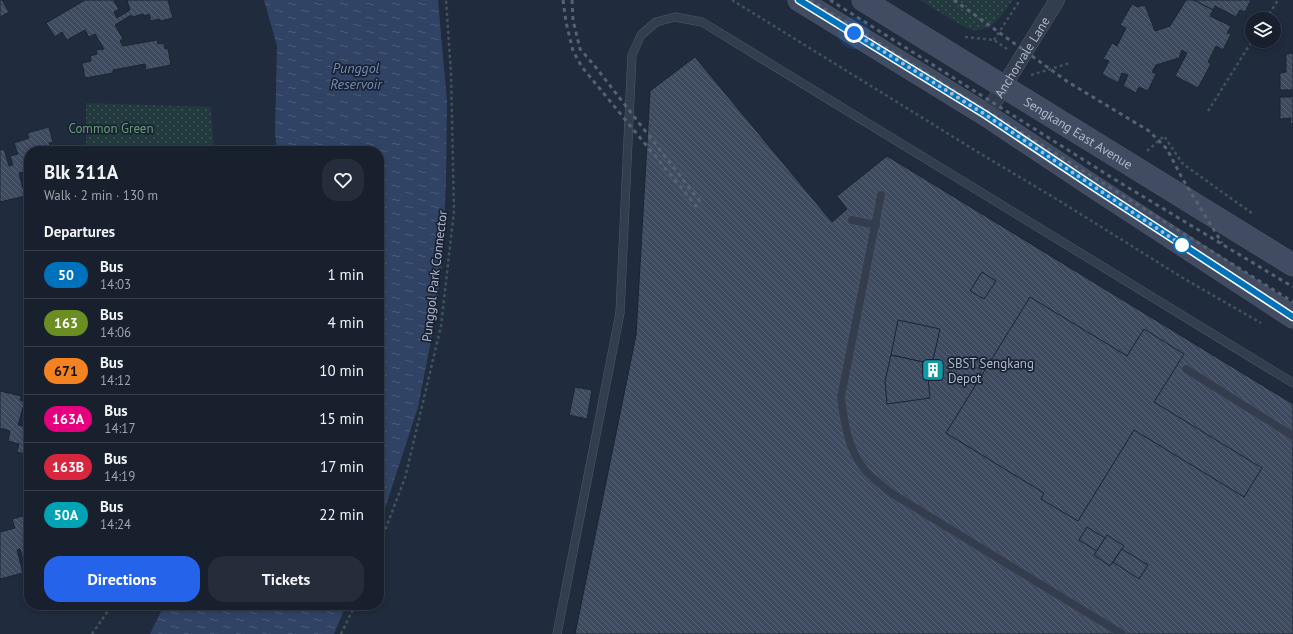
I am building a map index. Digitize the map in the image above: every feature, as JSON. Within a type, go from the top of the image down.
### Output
[{"type":"main road","points":[[799,0],[986,115],[1293,317]]},
{"type":"main road","name":"Sengkang East Avenue","points":[[863,0],[1293,265]]},
{"type":"street","name":"Anchorvale Lane","points":[[986,115],[1057,0]]},
{"type":"lane","points":[[557,634],[620,313],[632,55],[641,35],[656,22],[675,17],[702,22],[1293,382]]},
{"type":"lane","points":[[881,195],[841,397],[844,423],[852,447],[865,469],[888,491],[1122,634]]},
{"type":"lane","points":[[852,220],[876,225]]},
{"type":"lane","points":[[1186,370],[1293,436]]},
{"type":"path","name":"Punggol Park Connector","points":[[384,533],[405,478],[441,326],[454,211],[451,73],[446,0]]},
{"type":"path","points":[[732,0],[1183,278],[1265,325]]},
{"type":"path","points":[[994,40],[1020,0]]},
{"type":"path","points":[[1270,12],[1278,0]]},
{"type":"path","points":[[1208,111],[1248,48]]},
{"type":"path","points":[[1031,71],[1031,75],[1070,63]]},
{"type":"path","points":[[1140,148],[1147,151],[1164,136],[1183,164],[1259,218]]},
{"type":"path","points":[[92,634],[109,610]]},
{"type":"path","points":[[341,634],[353,610]]},
{"type":"green space","points":[[920,0],[1013,0],[997,21],[992,25],[980,30],[973,30],[956,22]]},
{"type":"green space","name":"Common Green","points":[[86,103],[211,107],[214,146],[86,146]]},
{"type":"water","name":"Punggol Reservoir","points":[[264,0],[438,0],[447,102],[446,183],[442,267],[430,346],[418,407],[384,512],[384,146],[276,146],[275,133],[277,46]]},
{"type":"water","points":[[162,610],[344,610],[334,634],[150,634]]},
{"type":"building","points":[[0,0],[2,0],[9,12],[0,17]]},
{"type":"building","points":[[85,0],[116,0],[114,1],[119,9],[114,12],[117,18],[130,10],[127,0],[168,0],[173,18],[160,21],[159,19],[151,21],[149,14],[132,17],[131,15],[115,25],[123,39],[120,41],[123,46],[157,40],[158,44],[164,43],[165,49],[168,48],[171,65],[146,70],[145,64],[113,70],[113,73],[85,78],[82,63],[91,61],[90,56],[97,54],[96,50],[104,49],[95,34],[89,37],[85,30],[67,40],[62,32],[55,37],[46,23]]},
{"type":"building","points":[[1186,0],[1194,0],[1213,10],[1210,16],[1231,26],[1227,33],[1231,34],[1223,50],[1216,46],[1208,62],[1211,64],[1198,88],[1175,76],[1187,53],[1182,50],[1179,58],[1156,65],[1152,72],[1156,74],[1148,91],[1139,87],[1136,93],[1123,86],[1128,75],[1122,73],[1118,83],[1102,74],[1109,61],[1103,59],[1112,43],[1117,46],[1126,28],[1120,25],[1132,4],[1137,7],[1145,5],[1155,31],[1170,26]]},
{"type":"building","points":[[1194,0],[1251,0],[1245,12],[1240,10],[1236,17],[1215,6],[1213,10]]},
{"type":"building","points":[[1293,53],[1293,124],[1290,123],[1291,118],[1280,119],[1280,97],[1292,97],[1292,90],[1280,90],[1280,73],[1286,72],[1286,54]]},
{"type":"building","name":"SBST Sengkang Depot","points":[[695,57],[832,222],[847,209],[837,196],[887,156],[1293,404],[1293,634],[575,634],[636,335],[650,91]]},
{"type":"building","points":[[49,127],[53,142],[49,143],[50,146],[24,146],[24,176],[23,172],[19,173],[24,196],[0,202],[0,150],[4,149],[9,166],[13,165],[10,156],[18,154],[14,143],[29,138],[27,133]]},
{"type":"building","points":[[982,272],[996,281],[984,299],[970,291]]},
{"type":"building","points":[[1030,297],[1127,356],[1144,329],[1184,354],[1154,402],[1262,468],[1244,497],[1134,430],[1078,521],[1041,499],[1044,493],[946,433]]},
{"type":"building","points":[[898,320],[940,329],[932,364],[891,355]]},
{"type":"building","points":[[891,355],[932,364],[928,378],[930,398],[887,404],[885,381]]},
{"type":"building","points":[[575,387],[592,390],[587,419],[569,415]]},
{"type":"building","points":[[0,391],[21,396],[20,400],[24,401],[24,404],[18,425],[24,426],[24,454],[17,452],[19,444],[8,441],[10,431],[0,428]]},
{"type":"building","points":[[24,516],[24,563],[20,549],[17,550],[23,573],[0,579],[0,532],[15,528],[12,519]]},
{"type":"building","points":[[1087,527],[1105,538],[1097,551],[1079,540]]},
{"type":"building","points":[[1107,535],[1124,546],[1110,566],[1094,555]]},
{"type":"building","points":[[1122,549],[1148,565],[1139,579],[1113,562]]},
{"type":"railway","points":[[563,0],[566,22],[573,51],[582,67],[697,207]]},
{"type":"railway","points":[[572,0],[573,20],[580,49],[702,204]]},
{"type":"railway","points":[[810,0],[1293,302]]},
{"type":"railway","points":[[830,0],[1114,179],[1293,287]]},
{"type":"railway","points":[[954,0],[1068,82],[1149,131],[1167,149],[1182,178],[1222,243]]},
{"type":"bus line","name":"50","points":[[799,0],[986,115],[1219,270],[1293,317]]},
{"type":"place","name":"SBST Sengkang Depot","points":[[933,370]]},
{"type":"route","points":[[854,33],[986,115],[1183,246],[1182,245]]}]
